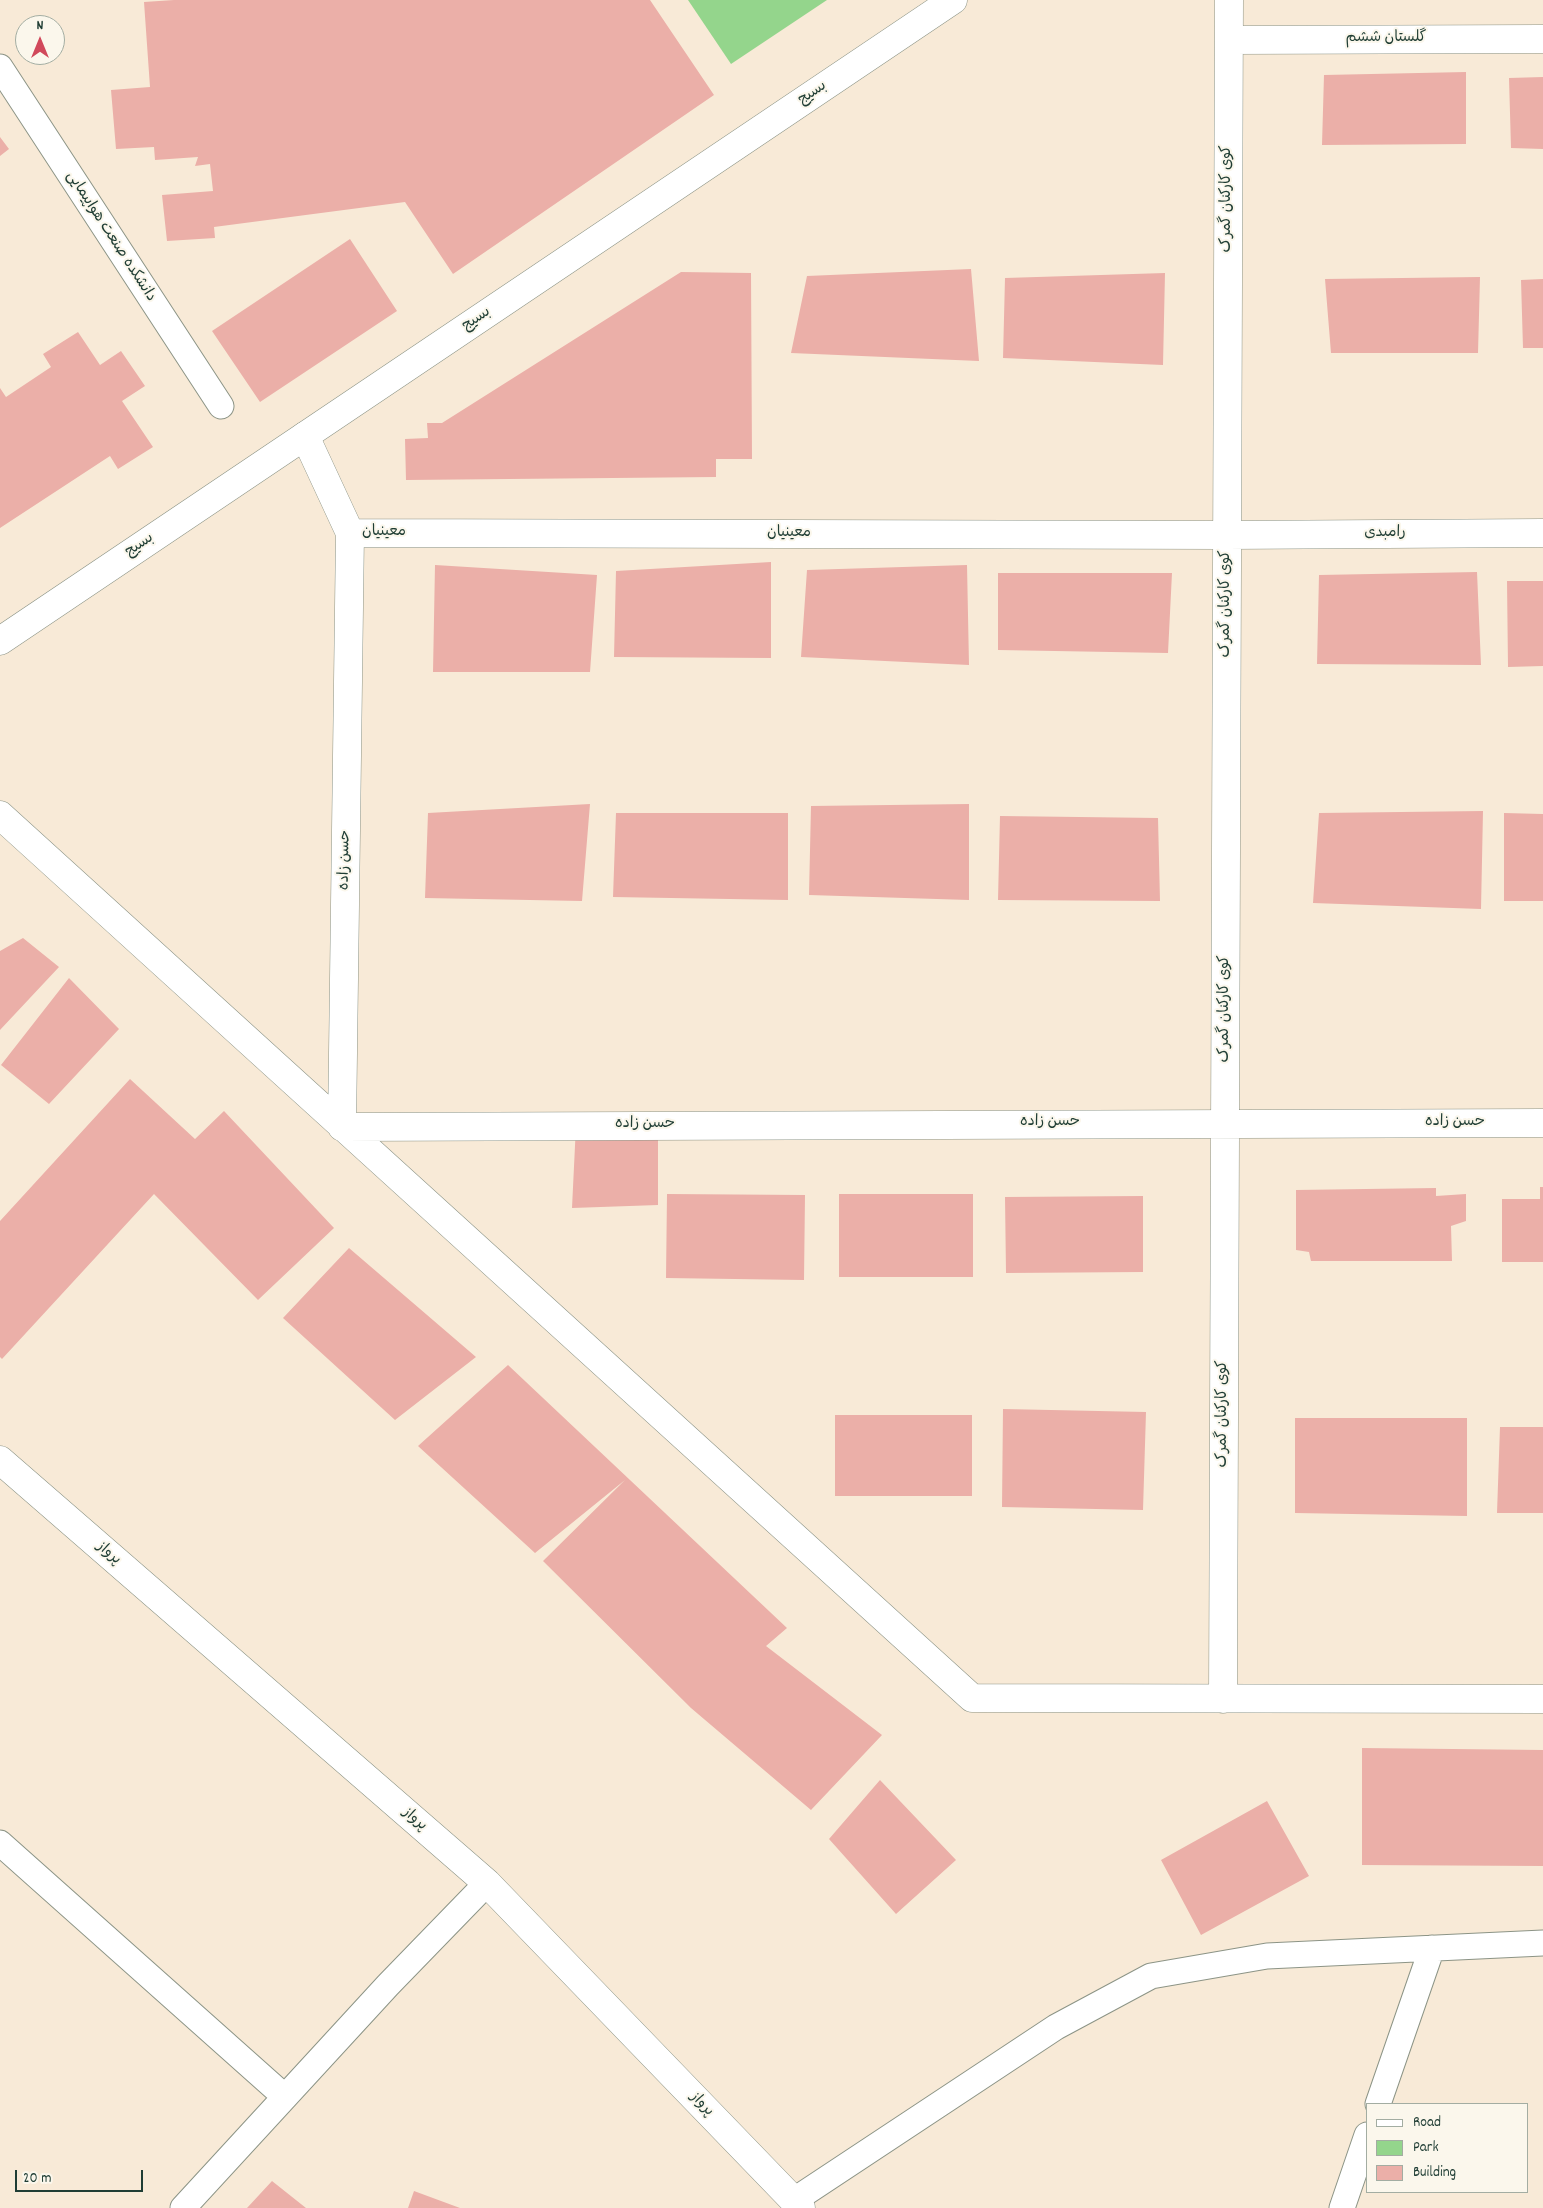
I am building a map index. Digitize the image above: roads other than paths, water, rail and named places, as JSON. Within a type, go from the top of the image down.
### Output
[{"type":"street","name":"بسیج","points":[[0,641],[953,0]]},
{"type":"street","name":"کوی کارکنان گمرک","points":[[1223,1699],[1229,0]]},
{"type":"street","name":"گلستان ششم","points":[[1228,40],[1543,39]]},
{"type":"street","points":[[305,436],[350,533]]},
{"type":"street","name":"معینیان","points":[[350,533],[1227,536]]},
{"type":"street","name":"حسن زاده","points":[[350,533],[342,1127],[1225,1122],[1543,1123]]},
{"type":"street","name":"رامبدی","points":[[1227,536],[1543,533]]},
{"type":"street","points":[[0,815],[972,1698],[1543,1699]]},
{"type":"street","name":"پرواز","points":[[0,1460],[487,1883],[797,2204]]},
{"type":"lane","name":"دانشکده صنعت هواپیمایی","points":[[0,68],[221,406]]},
{"type":"lane","points":[[0,1843],[284,2097]]},
{"type":"lane","points":[[183,2208],[388,1985],[487,1883]]},
{"type":"lane","points":[[797,2204],[1056,2027],[1151,1976],[1267,1956],[1543,1943]]},
{"type":"lane","points":[[1378,2103],[1432,1948]]},
{"type":"lane","points":[[1342,2208],[1366,2139]]}]
